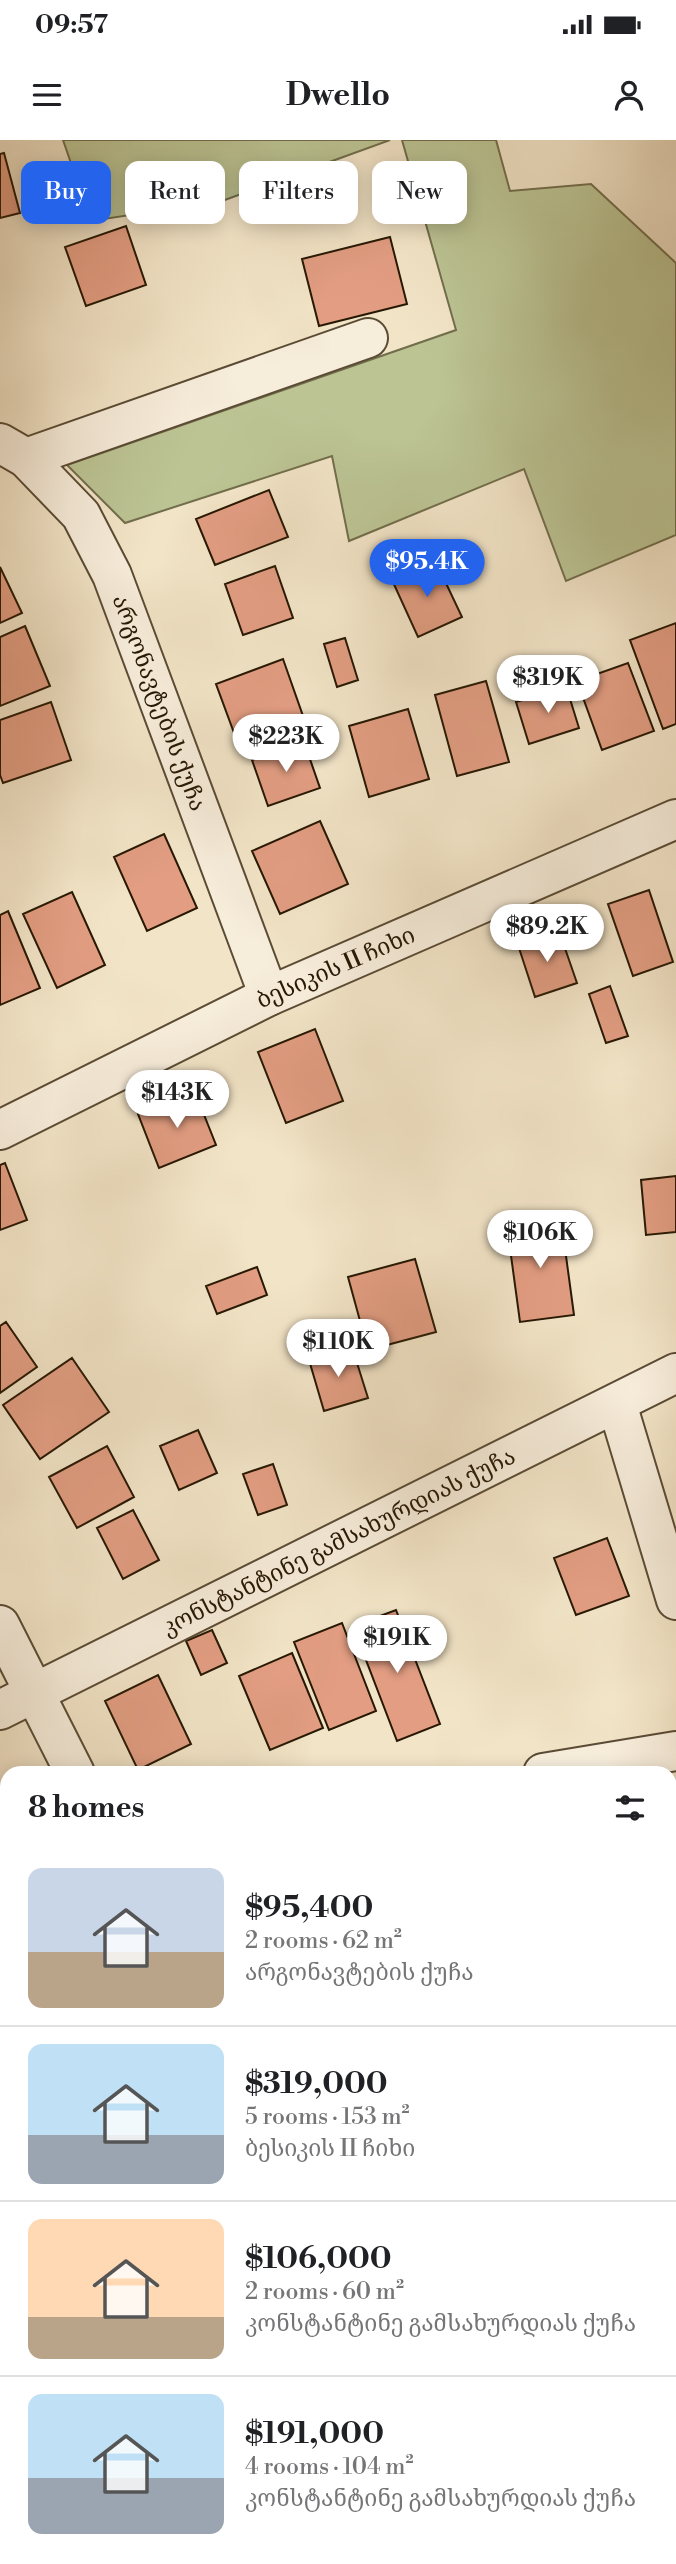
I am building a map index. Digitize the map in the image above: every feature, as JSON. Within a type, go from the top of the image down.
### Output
[{"type":"street","points":[[13,450],[368,338]]},
{"type":"street","name":"არგონავტების ქუჩა","points":[[13,450],[81,515],[112,575],[269,996]]},
{"type":"street","name":"ბესიკის II ჩიხი","points":[[0,1130],[269,996],[676,819]]},
{"type":"street","name":"კონსტანტინე გამსახურდიას ქუჩა","points":[[0,1710],[676,1373]]},
{"type":"street","points":[[617,1404],[676,1600]]},
{"type":"street","points":[[0,1625],[36,1691],[72,1766]]},
{"type":"street","points":[[585,1766],[676,1751]]},
{"type":"green space","points":[[63,140],[390,140],[332,161],[239,161],[239,195],[225,200],[225,161],[125,161],[125,216],[111,218],[111,161],[70,161]]},
{"type":"green space","points":[[402,140],[496,140],[510,191],[591,184],[676,263],[676,535],[566,581],[524,469],[349,541],[332,456],[125,523],[67,465],[456,330],[426,224],[467,224],[467,161],[408,161]]},
{"type":"building","points":[[4,153],[20,213],[0,218],[0,154]]},
{"type":"building","points":[[126,226],[146,285],[86,306],[65,247]]},
{"type":"building","points":[[390,237],[407,304],[319,326],[302,259]]},
{"type":"building","points":[[269,490],[288,537],[215,565],[196,519]]},
{"type":"building","points":[[435,560],[462,617],[418,637],[392,580]]},
{"type":"building","points":[[275,566],[293,618],[243,635],[225,584]]},
{"type":"building","points":[[0,567],[22,613],[0,623]]},
{"type":"building","points":[[676,623],[676,724],[663,729],[630,640]]},
{"type":"building","points":[[25,626],[50,686],[0,706],[0,637]]},
{"type":"building","points":[[345,638],[358,680],[337,687],[324,644]]},
{"type":"building","points":[[283,659],[303,716],[237,741],[216,684]]},
{"type":"building","points":[[628,663],[654,731],[602,750],[577,681]]},
{"type":"building","points":[[486,681],[509,762],[457,776],[435,695]]},
{"type":"building","points":[[566,686],[579,728],[529,744],[516,702]]},
{"type":"building","points":[[51,702],[71,760],[3,783],[0,775],[0,720]]},
{"type":"building","points":[[408,709],[429,779],[369,797],[349,726]]},
{"type":"building","points":[[304,742],[320,788],[268,806],[252,760]]},
{"type":"building","points":[[320,821],[348,884],[280,914],[252,851]]},
{"type":"building","points":[[164,834],[197,908],[147,931],[114,857]]},
{"type":"building","points":[[649,890],[673,962],[633,976],[608,904]]},
{"type":"building","points":[[72,892],[105,965],[57,988],[23,914]]},
{"type":"building","points":[[8,911],[40,988],[0,1005],[0,915]]},
{"type":"building","points":[[559,931],[577,983],[535,997],[518,945]]},
{"type":"building","points":[[610,986],[628,1036],[606,1043],[589,994]]},
{"type":"building","points":[[315,1029],[343,1101],[286,1123],[258,1052]]},
{"type":"building","points":[[195,1092],[216,1145],[159,1168],[138,1114]]},
{"type":"building","points":[[5,1163],[27,1220],[0,1230],[0,1165]]},
{"type":"building","points":[[676,1176],[676,1232],[646,1235],[641,1180]]},
{"type":"building","points":[[561,1219],[574,1315],[520,1322],[507,1226]]},
{"type":"building","points":[[415,1259],[436,1332],[368,1350],[348,1277]]},
{"type":"building","points":[[257,1267],[267,1295],[217,1314],[206,1286]]},
{"type":"building","points":[[6,1322],[37,1367],[0,1393],[0,1326]]},
{"type":"building","points":[[352,1347],[368,1398],[324,1411],[309,1360]]},
{"type":"building","points":[[72,1358],[109,1412],[40,1459],[3,1405]]},
{"type":"building","points":[[198,1430],[217,1473],[179,1490],[160,1446]]},
{"type":"building","points":[[107,1446],[134,1497],[77,1528],[49,1477]]},
{"type":"building","points":[[273,1464],[287,1505],[258,1515],[243,1474]]},
{"type":"building","points":[[133,1510],[159,1560],[123,1579],[97,1528]]},
{"type":"building","points":[[607,1538],[629,1596],[576,1615],[554,1558]]},
{"type":"building","points":[[396,1610],[440,1724],[397,1741],[353,1626]]},
{"type":"building","points":[[342,1623],[376,1711],[329,1730],[294,1642]]},
{"type":"building","points":[[212,1630],[227,1663],[201,1675],[186,1641]]},
{"type":"building","points":[[292,1653],[323,1728],[270,1750],[239,1676]]},
{"type":"building","points":[[158,1675],[191,1744],[146,1766],[136,1766],[105,1701]]}]
